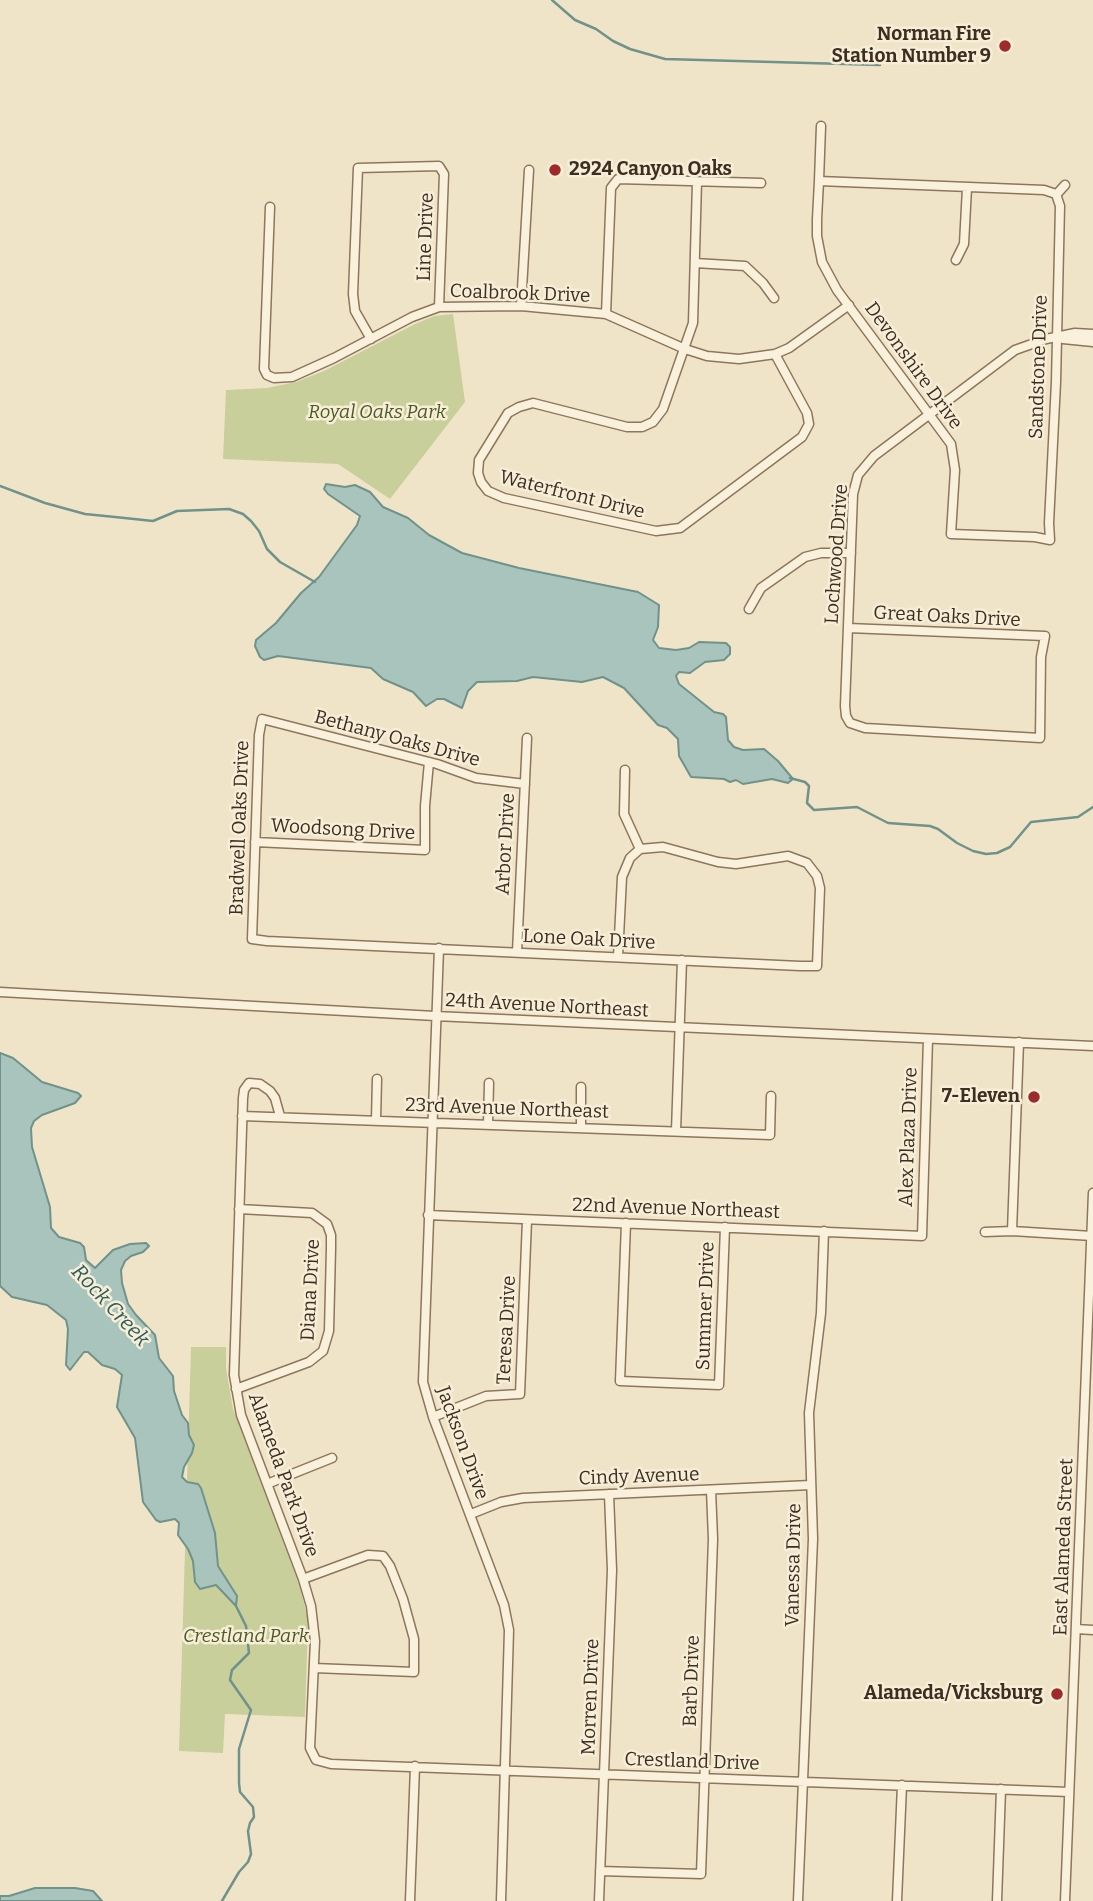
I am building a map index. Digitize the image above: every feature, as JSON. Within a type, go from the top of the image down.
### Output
[{"type":"street","name":"Devonshire Drive","points":[[821,126],[817,236],[820,254],[831,280],[951,444],[955,461],[951,534],[1050,540]]},
{"type":"street","name":"Line Drive","points":[[371,339],[355,311],[353,294],[358,168],[439,166],[444,174],[439,307]]},
{"type":"street","points":[[521,306],[529,170]]},
{"type":"street","points":[[606,314],[611,188],[618,179],[761,183]]},
{"type":"street","points":[[819,181],[1049,190],[1056,195],[1065,185]]},
{"type":"street","points":[[685,349],[692,323],[697,182]]},
{"type":"street","points":[[956,260],[964,244],[967,188]]},
{"type":"street","name":"Sandstone Drive","points":[[1050,540],[1060,206],[1056,195]]},
{"type":"street","name":"Coalbrook Drive","points":[[270,207],[264,369],[267,375],[274,378],[292,377],[412,317],[439,307],[521,306],[606,314],[685,349],[707,356],[739,359],[775,354],[789,348],[849,305]]},
{"type":"street","points":[[695,263],[745,266],[774,298]]},
{"type":"street","name":"Lochwood Drive","points":[[845,713],[853,494],[858,475],[885,447],[1015,350],[1037,341],[1075,333],[1093,334]]},
{"type":"street","name":"Lochwood Drive","points":[[1057,338],[1093,342]]},
{"type":"street","name":"Waterfront Drive","points":[[685,349],[663,409],[653,422],[642,427],[628,427],[533,403],[519,407],[508,413],[478,460],[481,482],[488,491],[504,498],[656,531],[680,528],[802,437],[809,424],[807,413],[775,354]]},
{"type":"street","points":[[749,608],[761,588],[805,557],[821,553],[851,553]]},
{"type":"street","name":"Great Oaks Drive","points":[[845,713],[850,723],[865,728],[1040,738],[1041,657],[1045,636],[848,628]]},
{"type":"street","name":"Bethany Oaks Drive","points":[[262,719],[429,762],[476,778],[525,783]]},
{"type":"street","name":"Bradwell Oaks Drive","points":[[252,939],[259,736],[262,719]]},
{"type":"street","name":"Arbor Drive","points":[[517,952],[527,738]]},
{"type":"street","name":"Woodsong Drive","points":[[255,842],[425,850],[429,762]]},
{"type":"street","points":[[618,957],[622,877],[630,858],[640,849],[624,814],[625,770]]},
{"type":"street","name":"Lone Oak Drive","points":[[252,939],[817,966],[820,888],[817,876],[807,863],[788,856],[736,864],[718,862],[663,847],[640,849]]},
{"type":"street","name":"Jackson Drive","points":[[439,948],[423,1373],[433,1417],[504,1605],[509,1630],[501,1901]]},
{"type":"street","points":[[676,1131],[682,960]]},
{"type":"street","name":"24th Avenue Northeast","points":[[0,992],[435,1016],[1093,1046]]},
{"type":"street","name":"Alex Plaza Drive","points":[[922,1236],[928,1039]]},
{"type":"street","points":[[1012,1231],[1019,1042]]},
{"type":"street","points":[[376,1120],[377,1079]]},
{"type":"street","name":"Alameda Park Drive","points":[[280,1116],[270,1091],[260,1084],[252,1083],[244,1090],[233,1364],[242,1415],[303,1578],[314,1619],[310,1748],[314,1758]]},
{"type":"street","points":[[488,1124],[489,1083]]},
{"type":"street","points":[[580,1127],[582,1087]]},
{"type":"street","name":"23rd Avenue Northeast","points":[[242,1116],[770,1135],[771,1096]]},
{"type":"street","name":"East Alameda Street","points":[[1065,1901],[1093,1193]]},
{"type":"street","name":"Diana Drive","points":[[236,1389],[309,1362],[323,1351],[329,1331],[331,1248],[330,1230],[324,1219],[313,1213],[239,1209]]},
{"type":"street","name":"22nd Avenue Northeast","points":[[428,1215],[922,1236]]},
{"type":"street","name":"Teresa Drive","points":[[433,1417],[486,1396],[520,1394],[527,1220]]},
{"type":"street","name":"Summer Drive","points":[[626,1223],[620,1381],[719,1385],[725,1227]]},
{"type":"street","name":"Vanessa Drive","points":[[798,1901],[813,1539],[809,1413],[820,1325],[824,1231]]},
{"type":"street","points":[[985,1232],[1092,1236]]},
{"type":"street","points":[[267,1484],[332,1458]]},
{"type":"street","name":"Cindy Avenue","points":[[471,1514],[511,1500],[811,1485]]},
{"type":"street","name":"Barb Drive","points":[[600,1871],[701,1874],[713,1539],[711,1490]]},
{"type":"street","name":"Morren Drive","points":[[599,1901],[612,1570],[609,1494]]},
{"type":"street","points":[[303,1578],[374,1554],[383,1556],[410,1616],[414,1639],[414,1672],[314,1668]]},
{"type":"street","points":[[1076,1629],[1093,1630]]},
{"type":"street","name":"Crestland Drive","points":[[314,1758],[331,1764],[1069,1792]]},
{"type":"street","points":[[410,1901],[415,1766]]},
{"type":"street","points":[[897,1901],[902,1785]]},
{"type":"street","points":[[997,1901],[1001,1789]]},
{"type":"green space","name":"Royal Oaks Park","points":[[453,314],[465,402],[390,499],[338,464],[223,459],[226,390],[267,388],[296,382],[324,371],[415,324],[434,316]]},
{"type":"green space","name":"Crestland Park","points":[[191,1347],[226,1347],[226,1368],[233,1409],[300,1587],[308,1619],[305,1717],[225,1714],[223,1753],[179,1751]]},
{"type":"water","points":[[326,484],[345,487],[355,485],[370,492],[383,507],[408,518],[429,535],[462,553],[519,568],[638,592],[659,605],[658,627],[653,640],[659,648],[676,650],[689,648],[699,642],[726,643],[730,647],[730,654],[724,660],[705,662],[690,673],[679,672],[676,676],[679,684],[714,712],[726,717],[728,740],[734,747],[743,750],[764,749],[793,779],[788,783],[772,779],[743,784],[736,780],[730,782],[724,779],[691,777],[679,756],[678,739],[667,728],[658,725],[624,688],[603,677],[582,682],[533,677],[517,681],[477,682],[468,691],[462,708],[444,699],[437,699],[426,706],[413,692],[383,679],[371,668],[278,656],[264,660],[255,646],[256,640],[276,623],[301,593],[319,577],[357,525],[360,516],[328,494],[324,489]]},
{"type":"water","points":[[0,1053],[13,1058],[42,1082],[81,1096],[75,1103],[42,1115],[34,1121],[31,1128],[32,1147],[50,1207],[51,1228],[59,1237],[80,1243],[84,1247],[86,1260],[95,1268],[113,1250],[130,1244],[146,1243],[149,1246],[125,1261],[121,1270],[122,1283],[128,1304],[155,1335],[159,1358],[173,1376],[174,1391],[194,1445],[182,1477],[201,1488],[215,1533],[218,1566],[237,1596],[236,1606],[216,1585],[200,1589],[195,1582],[193,1561],[178,1535],[179,1523],[175,1519],[160,1522],[156,1520],[143,1502],[135,1438],[117,1407],[122,1375],[115,1369],[102,1365],[88,1352],[84,1352],[70,1370],[66,1365],[66,1320],[47,1305],[12,1297],[0,1286]]},
{"type":"water","points":[[35,1888],[93,1891],[102,1901],[0,1901],[0,1896]]},
{"type":"waterway","points":[[552,0],[575,20],[596,29],[613,41],[665,59],[880,65]]},
{"type":"waterway","points":[[0,486],[85,514],[153,521],[177,511],[229,509],[243,514],[251,521],[267,549],[280,562],[315,582]]},
{"type":"waterway","points":[[790,778],[805,782],[809,786],[807,803],[814,810],[857,807],[888,823],[930,826],[957,843],[986,854],[997,853],[1010,847],[1031,822],[1078,817],[1093,807]]},
{"type":"waterway","name":"Rock Creek","points":[[222,1901],[248,1862],[251,1854],[248,1831],[254,1817],[253,1807],[240,1792],[239,1783],[239,1749],[251,1710],[230,1680],[232,1670],[249,1653],[246,1626],[235,1604]]},
{"type":"place","name":"Norman Fire Station Number 9","points":[[1005,46]]},
{"type":"place","name":"2924 Canyon Oaks","points":[[555,170]]},
{"type":"place","name":"7-Eleven","points":[[1034,1097]]},
{"type":"place","name":"Alameda/Vicksburg","points":[[1057,1694]]}]
